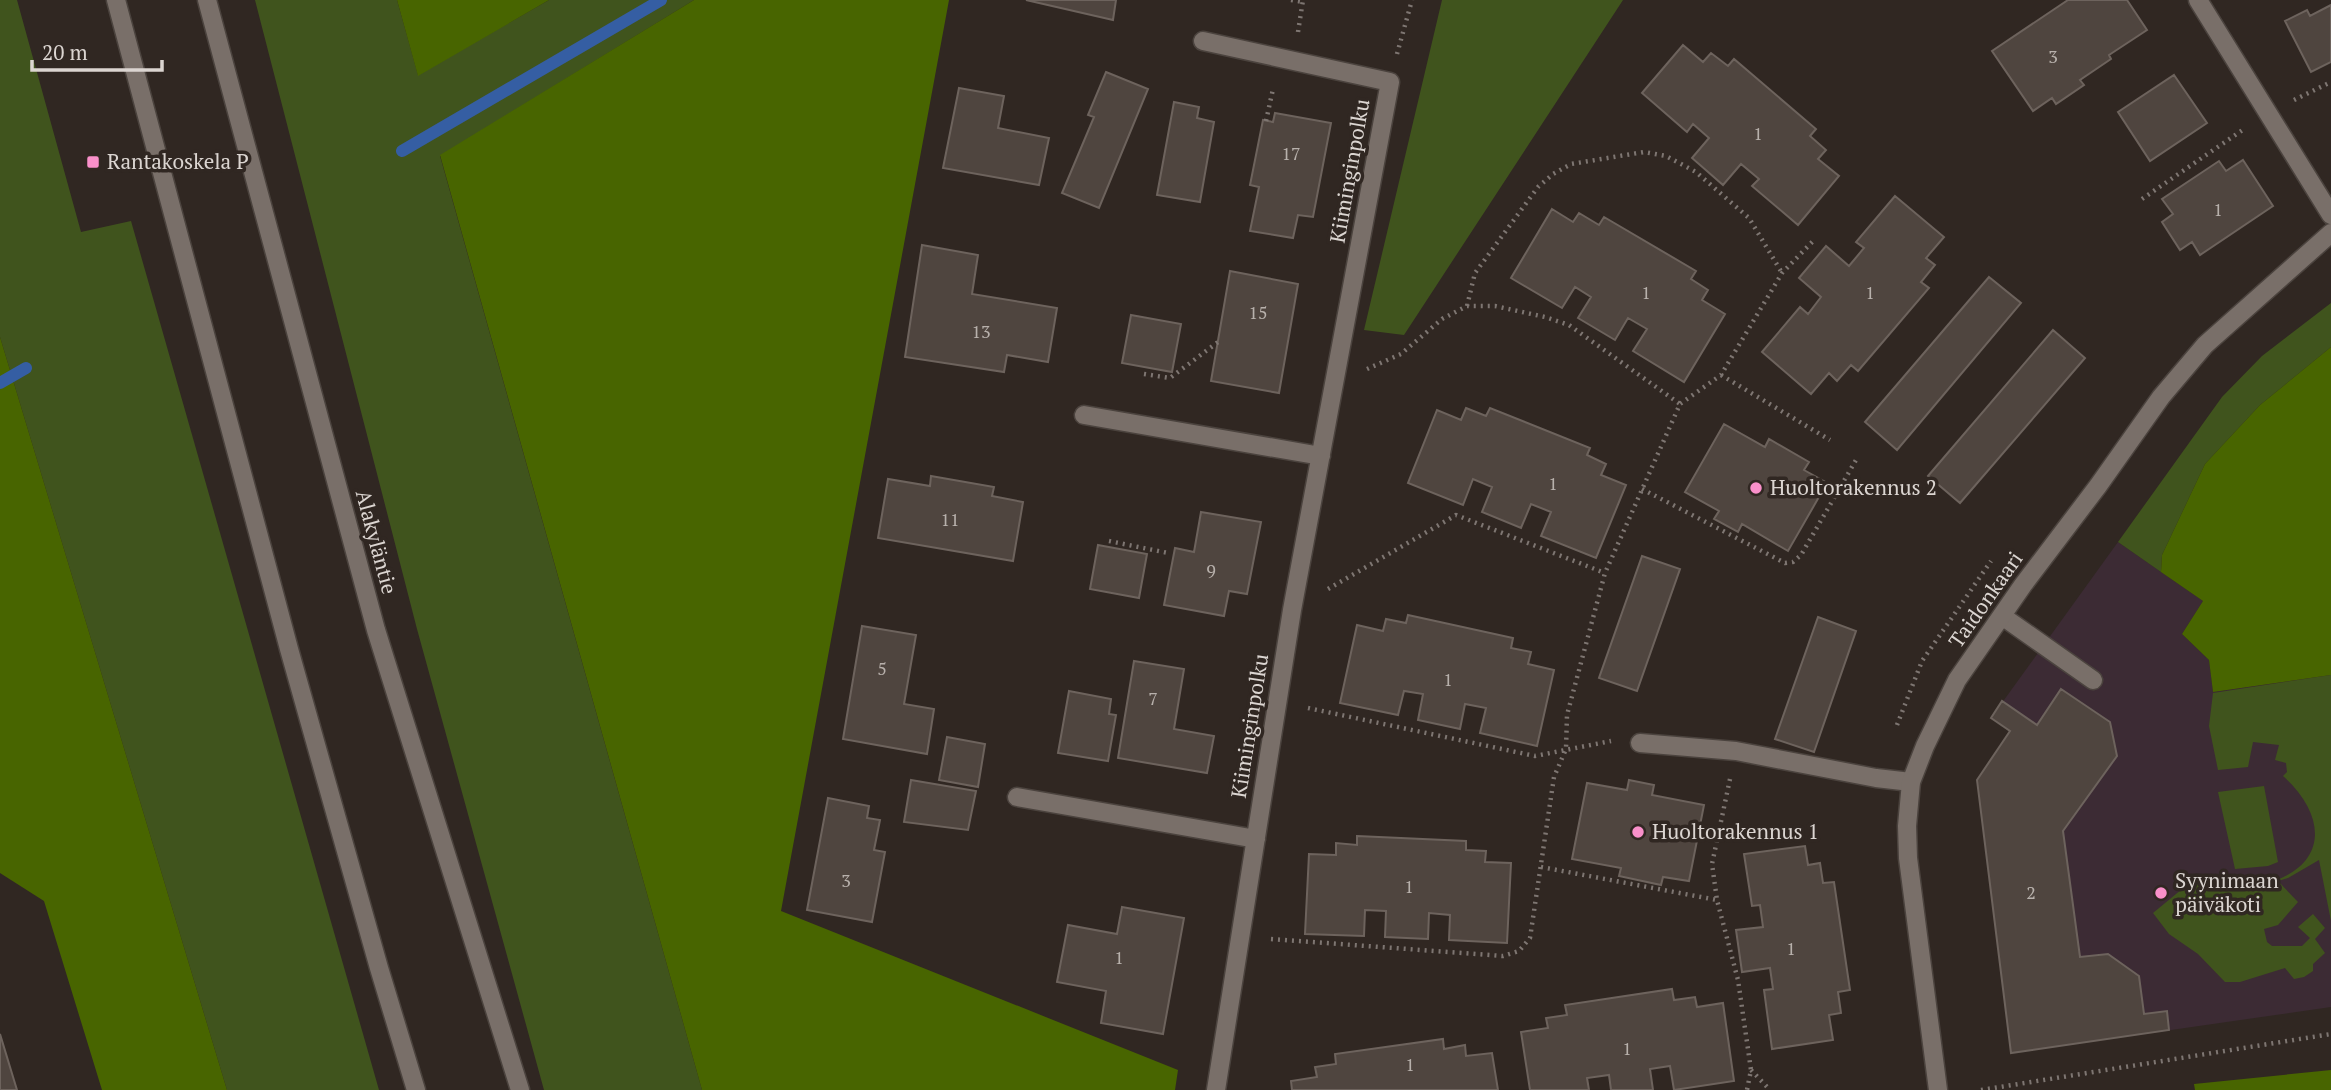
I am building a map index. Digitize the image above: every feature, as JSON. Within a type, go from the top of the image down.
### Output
[{"type":"street","points":[[116,0],[286,636],[416,1090]]},
{"type":"street","name":"Alakyläntie","points":[[207,0],[376,630],[520,1090]]},
{"type":"street","points":[[2198,0],[2331,215]]},
{"type":"street","name":"Kiiminginpolku","points":[[1203,41],[1390,82],[1292,610],[1216,1090]]},
{"type":"street","name":"Taidonkaari","points":[[1938,1090],[1906,826],[1912,782],[1924,746],[1957,680],[2161,397],[2205,345],[2331,233]]},
{"type":"street","points":[[1084,415],[1321,456]]},
{"type":"street","points":[[2002,616],[2093,680]]},
{"type":"street","points":[[1640,743],[1736,751],[1876,778],[1912,782]]},
{"type":"street","points":[[1017,797],[1256,839]]},
{"type":"path","points":[[1291,0],[1303,2]]},
{"type":"path","points":[[1390,82],[1412,0]]},
{"type":"path","points":[[2142,199],[2267,114],[2331,82]]},
{"type":"path","points":[[1467,306],[1475,273],[1538,187],[1553,174],[1572,164],[1634,153],[1666,156],[1696,172],[1749,218],[1782,273]]},
{"type":"path","points":[[1241,937],[1503,956],[1519,951],[1530,938],[1554,777],[1566,749],[1567,715],[1605,573],[1680,404],[1721,375],[1782,273],[1815,239]]},
{"type":"path","points":[[1335,383],[1401,354],[1441,319],[1467,306],[1495,306],[1569,325],[1680,404]]},
{"type":"path","points":[[1144,374],[1170,378],[1218,342]]},
{"type":"path","points":[[1721,375],[1830,440]]},
{"type":"path","points":[[1642,489],[1786,564],[1801,555],[1856,460]]},
{"type":"path","points":[[1292,610],[1455,515],[1605,573]]},
{"type":"path","points":[[1109,541],[1168,553]]},
{"type":"path","points":[[1277,701],[1535,757],[1606,741],[1640,743]]},
{"type":"path","points":[[1736,751],[1712,864],[1717,900],[1738,980],[1751,1070],[1747,1090]]},
{"type":"path","points":[[1541,867],[1717,900]]},
{"type":"path","points":[[1981,1090],[2331,1034]]},
{"type":"path","points":[[1751,1070],[1770,1090]]},
{"type":"shaded area","name":"Syynimaan päiväkoti","points":[[2118,542],[2203,601],[2182,634],[2209,660],[2213,692],[2331,675],[2331,1007],[2011,1053],[1977,780],[2010,731],[1991,718]]},
{"type":"green space","points":[[0,0],[17,0],[81,232],[131,221],[379,1090],[227,1090],[0,337]]},
{"type":"green space","points":[[255,0],[397,0],[418,75],[549,0],[694,0],[440,156],[702,1090],[544,1090],[417,629]]},
{"type":"green space","points":[[397,0],[549,0],[418,76]]},
{"type":"green space","points":[[694,0],[949,0],[781,911],[1178,1070],[1175,1090],[702,1090],[440,155]]},
{"type":"green space","points":[[1442,0],[1623,0],[1404,335],[1364,330]]},
{"type":"green space","points":[[2331,303],[2331,347],[2260,405],[2205,464],[2162,555],[2161,572],[2118,542],[2222,397],[2262,356]]},
{"type":"green space","points":[[0,337],[227,1090],[102,1090],[44,901],[0,873]]},
{"type":"green space","points":[[2331,347],[2331,675],[2213,692],[2209,660],[2182,634],[2203,601],[2161,572],[2162,555],[2205,464],[2260,405]]},
{"type":"green space","points":[[2331,675],[2331,921],[2319,860],[2278,881],[2298,902],[2278,925],[2264,929],[2267,942],[2272,946],[2302,946],[2310,938],[2298,927],[2313,914],[2325,928],[2315,939],[2325,953],[2313,964],[2313,971],[2304,977],[2294,979],[2285,968],[2240,982],[2225,982],[2198,954],[2169,934],[2153,913],[2193,880],[2225,885],[2257,885],[2297,869],[2309,856],[2314,842],[2314,826],[2309,809],[2299,792],[2283,776],[2287,772],[2286,763],[2275,760],[2279,745],[2253,742],[2248,767],[2218,770],[2209,726],[2213,693]]},
{"type":"green space","points":[[2264,786],[2278,862],[2268,866],[2235,869],[2218,792]]},
{"type":"green space","points":[[2331,1070],[2331,1090],[2195,1090],[2194,1084]]},
{"type":"building","points":[[1026,0],[1116,0],[1113,20]]},
{"type":"building","points":[[2068,0],[2127,0],[2147,30],[2109,55],[2111,59],[2080,80],[2084,85],[2056,104],[2052,98],[2033,111],[1992,51]]},
{"type":"building","points":[[2331,5],[2331,62],[2311,72],[2285,21],[2307,10],[2310,16]]},
{"type":"building","points":[[1683,45],[1703,62],[1711,53],[1728,66],[1734,59],[1816,129],[1810,136],[1826,150],[1818,159],[1839,176],[1798,225],[1752,186],[1759,179],[1741,164],[1723,185],[1692,158],[1709,138],[1693,124],[1687,132],[1642,93]]},
{"type":"building","points":[[1106,72],[1148,89],[1099,208],[1062,193],[1094,117],[1088,115]]},
{"type":"building","points":[[2174,75],[2207,123],[2150,161],[2118,112]]},
{"type":"building","points":[[959,88],[1004,96],[998,128],[1049,138],[1039,185],[943,168]]},
{"type":"building","points":[[1174,102],[1199,107],[1197,118],[1214,122],[1200,202],[1157,195]]},
{"type":"building","points":[[1275,113],[1331,123],[1313,217],[1298,215],[1293,238],[1250,231],[1259,187],[1250,185],[1263,120],[1273,122]]},
{"type":"building","points":[[2243,160],[2273,206],[2200,255],[2192,242],[2180,250],[2162,222],[2173,214],[2162,199],[2219,161],[2226,171]]},
{"type":"building","points":[[1895,196],[1944,237],[1926,258],[1935,265],[1921,282],[1929,288],[1858,371],[1851,365],[1837,381],[1829,373],[1811,394],[1762,352],[1800,307],[1808,314],[1821,297],[1799,278],[1826,246],[1849,266],[1864,248],[1856,242]]},
{"type":"building","points":[[1552,209],[1573,222],[1579,213],[1599,225],[1604,217],[1696,271],[1691,279],[1708,290],[1702,300],[1725,314],[1684,382],[1633,351],[1647,329],[1628,318],[1615,340],[1578,318],[1591,297],[1575,287],[1562,308],[1511,278]]},
{"type":"building","points":[[922,245],[978,255],[972,294],[1057,308],[1048,362],[1007,355],[1004,372],[905,357]]},
{"type":"building","points":[[1230,271],[1298,284],[1279,393],[1211,381]]},
{"type":"building","points":[[1989,277],[2021,303],[1897,450],[1865,422]]},
{"type":"building","points":[[1131,315],[1181,324],[1172,372],[1122,363]]},
{"type":"building","points":[[2053,330],[2085,358],[1960,503],[1928,476]]},
{"type":"building","points":[[1466,408],[1486,416],[1490,408],[1590,448],[1587,455],[1606,464],[1601,475],[1626,485],[1596,558],[1541,536],[1551,512],[1531,504],[1521,528],[1482,512],[1492,487],[1473,479],[1463,505],[1408,483],[1437,410],[1461,420]]},
{"type":"building","name":"Huoltorakennus 2","points":[[1724,424],[1765,447],[1769,439],[1809,462],[1804,470],[1827,483],[1788,551],[1742,524],[1738,532],[1714,519],[1719,511],[1685,492]]},
{"type":"building","points":[[931,476],[994,487],[992,496],[1023,502],[1013,561],[878,538],[888,479],[930,486]]},
{"type":"building","points":[[1201,512],[1261,522],[1247,594],[1229,591],[1224,616],[1164,605],[1175,548],[1194,552]]},
{"type":"building","points":[[1098,545],[1147,554],[1139,598],[1090,589]]},
{"type":"building","points":[[1642,556],[1680,569],[1637,691],[1599,678]]},
{"type":"building","points":[[1408,615],[1513,638],[1511,648],[1531,652],[1528,664],[1554,670],[1537,746],[1480,733],[1486,708],[1465,704],[1460,729],[1418,720],[1423,694],[1404,691],[1398,715],[1340,703],[1357,625],[1383,631],[1386,619],[1406,623]]},
{"type":"building","points":[[1818,617],[1856,631],[1814,752],[1775,739]]},
{"type":"building","points":[[862,626],[916,635],[904,704],[934,709],[927,754],[843,739]]},
{"type":"building","points":[[1134,661],[1184,669],[1174,729],[1214,736],[1207,773],[1118,758]]},
{"type":"building","points":[[2061,689],[2110,722],[2117,756],[2063,831],[2080,957],[2108,954],[2139,976],[2144,1014],[2167,1011],[2169,1030],[2011,1053],[1977,780],[2010,731],[1991,718],[2002,701],[2037,725]]},
{"type":"building","points":[[1069,691],[1111,699],[1109,714],[1116,715],[1108,761],[1058,753]]},
{"type":"building","points":[[947,737],[985,744],[978,787],[939,780]]},
{"type":"building","points":[[911,780],[976,791],[968,830],[904,822]]},
{"type":"building","name":"Huoltorakennus 1","points":[[1629,780],[1654,785],[1652,795],[1704,805],[1689,881],[1663,877],[1661,885],[1619,876],[1621,868],[1572,859],[1587,783],[1627,790]]},
{"type":"building","points":[[828,798],[869,806],[867,818],[880,820],[874,850],[885,852],[872,922],[807,910]]},
{"type":"building","points":[[1357,836],[1466,841],[1466,850],[1486,851],[1485,862],[1511,863],[1507,943],[1449,940],[1450,915],[1429,913],[1428,939],[1385,937],[1386,911],[1365,910],[1364,936],[1305,934],[1309,854],[1336,855],[1336,843],[1357,845]]},
{"type":"building","points":[[1805,846],[1808,865],[1820,863],[1823,883],[1834,882],[1850,990],[1838,992],[1841,1013],[1829,1015],[1833,1040],[1772,1049],[1764,990],[1773,989],[1770,968],[1742,972],[1736,930],[1763,927],[1760,905],[1752,906],[1744,854]]},
{"type":"building","points":[[1122,907],[1184,918],[1163,1034],[1101,1023],[1106,991],[1057,982],[1068,925],[1117,934]]},
{"type":"building","points":[[1672,989],[1674,1000],[1695,997],[1697,1007],[1723,1003],[1734,1081],[1674,1090],[1670,1066],[1650,1069],[1653,1090],[1611,1090],[1609,1075],[1587,1078],[1589,1090],[1530,1090],[1521,1032],[1548,1028],[1546,1018],[1567,1015],[1565,1005]]},
{"type":"building","points":[[0,1034],[17,1090],[0,1090]]},
{"type":"building","points":[[1443,1039],[1444,1049],[1465,1045],[1466,1056],[1492,1053],[1498,1090],[1292,1090],[1291,1081],[1317,1077],[1315,1067],[1336,1064],[1335,1054]]},
{"type":"waterway","points":[[402,151],[661,0]]},
{"type":"waterway","points":[[0,383],[26,368]]},
{"type":"place","name":"Rantakoskela P","points":[[93,162]]},
{"type":"place","name":"Huoltorakennus 2","points":[[1756,488]]},
{"type":"place","name":"Huoltorakennus 1","points":[[1638,832]]},
{"type":"place","name":"Syynimaan päiväkoti","points":[[2161,893]]}]
